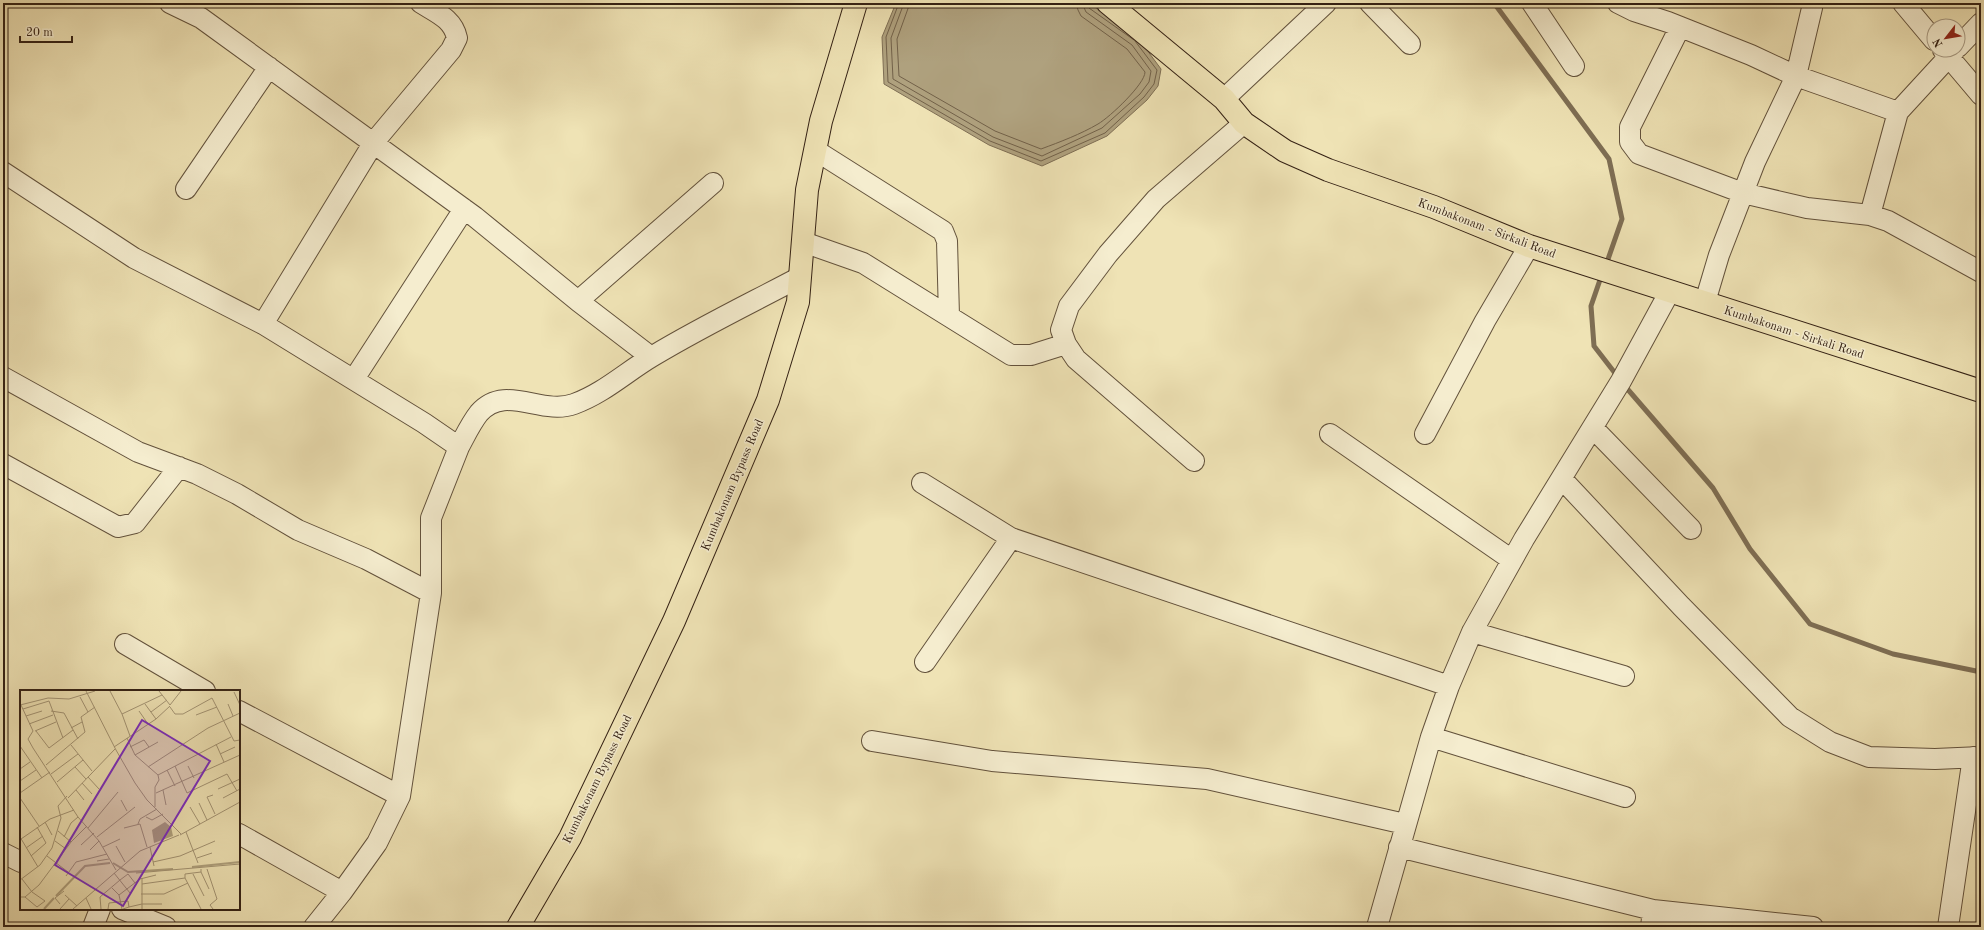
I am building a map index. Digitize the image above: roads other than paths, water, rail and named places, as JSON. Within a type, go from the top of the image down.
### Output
[{"type":"main road","name":"Kumbakonam - Sirkali Road","points":[[1108,3],[1224,99],[1244,123],[1285,151],[1328,170],[1434,207],[1529,246],[1981,391]]},
{"type":"main road","name":"Kumbakonam Bypass Road","points":[[518,927],[570,838],[678,614],[768,400],[798,302],[807,190],[821,121],[856,6]]},
{"type":"street","points":[[170,3],[201,18],[464,208],[578,301],[651,357]]},
{"type":"street","points":[[263,324],[374,142],[451,50],[457,38],[455,27],[445,17],[421,3]]},
{"type":"street","points":[[1224,99],[1326,3]]},
{"type":"street","points":[[1370,3],[1410,44]]},
{"type":"street","points":[[1532,3],[1574,66]]},
{"type":"street","points":[[1618,3],[1634,11],[1680,27],[1751,55],[1796,76],[1898,112]]},
{"type":"street","points":[[1904,3],[1926,30]]},
{"type":"street","points":[[1705,302],[1719,255],[1755,162],[1796,76],[1812,8]]},
{"type":"street","points":[[1966,37],[1981,23]]},
{"type":"street","points":[[1680,27],[1630,127],[1630,142],[1639,154],[1743,193],[1807,208],[1870,215],[1888,221],[1981,272]]},
{"type":"street","points":[[1870,215],[1898,112],[1945,58]]},
{"type":"street","points":[[1956,58],[1981,95]]},
{"type":"street","points":[[186,189],[269,67]]},
{"type":"street","points":[[1194,461],[1076,359],[1066,344],[1061,330],[1069,306],[1108,254],[1156,199],[1244,123]]},
{"type":"street","points":[[815,150],[943,231],[947,241],[949,316]]},
{"type":"street","points":[[3,172],[134,258],[263,324],[354,379],[459,447]]},
{"type":"street","points":[[578,301],[713,183]]},
{"type":"street","points":[[354,379],[464,208]]},
{"type":"street","points":[[803,242],[862,263],[1011,355],[1031,355],[1066,344]]},
{"type":"street","points":[[1425,434],[1485,322],[1529,246]]},
{"type":"street","points":[[314,927],[342,892],[377,843],[400,796],[431,593],[431,518],[459,447],[479,414],[496,401],[508,399],[543,407],[571,405],[595,396],[651,357],[800,277]]},
{"type":"street","points":[[1377,927],[1405,824],[1431,737],[1449,686],[1472,632],[1512,560],[1621,381],[1670,291]]},
{"type":"street","points":[[3,377],[138,452],[179,467],[237,494],[298,530],[366,559],[431,593]]},
{"type":"street","points":[[1593,428],[1691,529]]},
{"type":"street","points":[[1330,434],[1512,560]]},
{"type":"street","points":[[3,464],[118,526],[135,523],[179,467]]},
{"type":"street","points":[[1562,479],[1681,606],[1790,717],[1830,742],[1869,757],[1935,759],[1977,757],[1948,927]]},
{"type":"street","points":[[922,483],[1011,538],[1449,686]]},
{"type":"street","points":[[925,662],[1011,538]]},
{"type":"street","points":[[1472,632],[1624,676]]},
{"type":"street","points":[[125,644],[203,690]]},
{"type":"street","points":[[240,712],[400,796]]},
{"type":"street","points":[[1431,737],[1624,797]]},
{"type":"street","points":[[872,741],[992,761],[1207,779],[1405,824]]},
{"type":"street","points":[[240,835],[342,892]]},
{"type":"street","points":[[1399,846],[1652,919],[1813,927]]},
{"type":"street","points":[[3,853],[20,862]]},
{"type":"street","points":[[92,927],[100,910]]},
{"type":"street","points":[[124,910],[166,927]]},
{"type":"water","points":[[896,3],[1089,3],[1138,38],[1161,69],[1158,86],[1147,100],[1107,136],[1042,166],[989,145],[884,84],[882,37]]},
{"type":"waterway","points":[[1494,3],[1609,159],[1622,219],[1606,265]]},
{"type":"waterway","points":[[1602,274],[1591,306],[1594,346],[1618,377]]},
{"type":"waterway","points":[[1624,385],[1713,488],[1750,549],[1810,624],[1893,654],[1981,672]]}]
